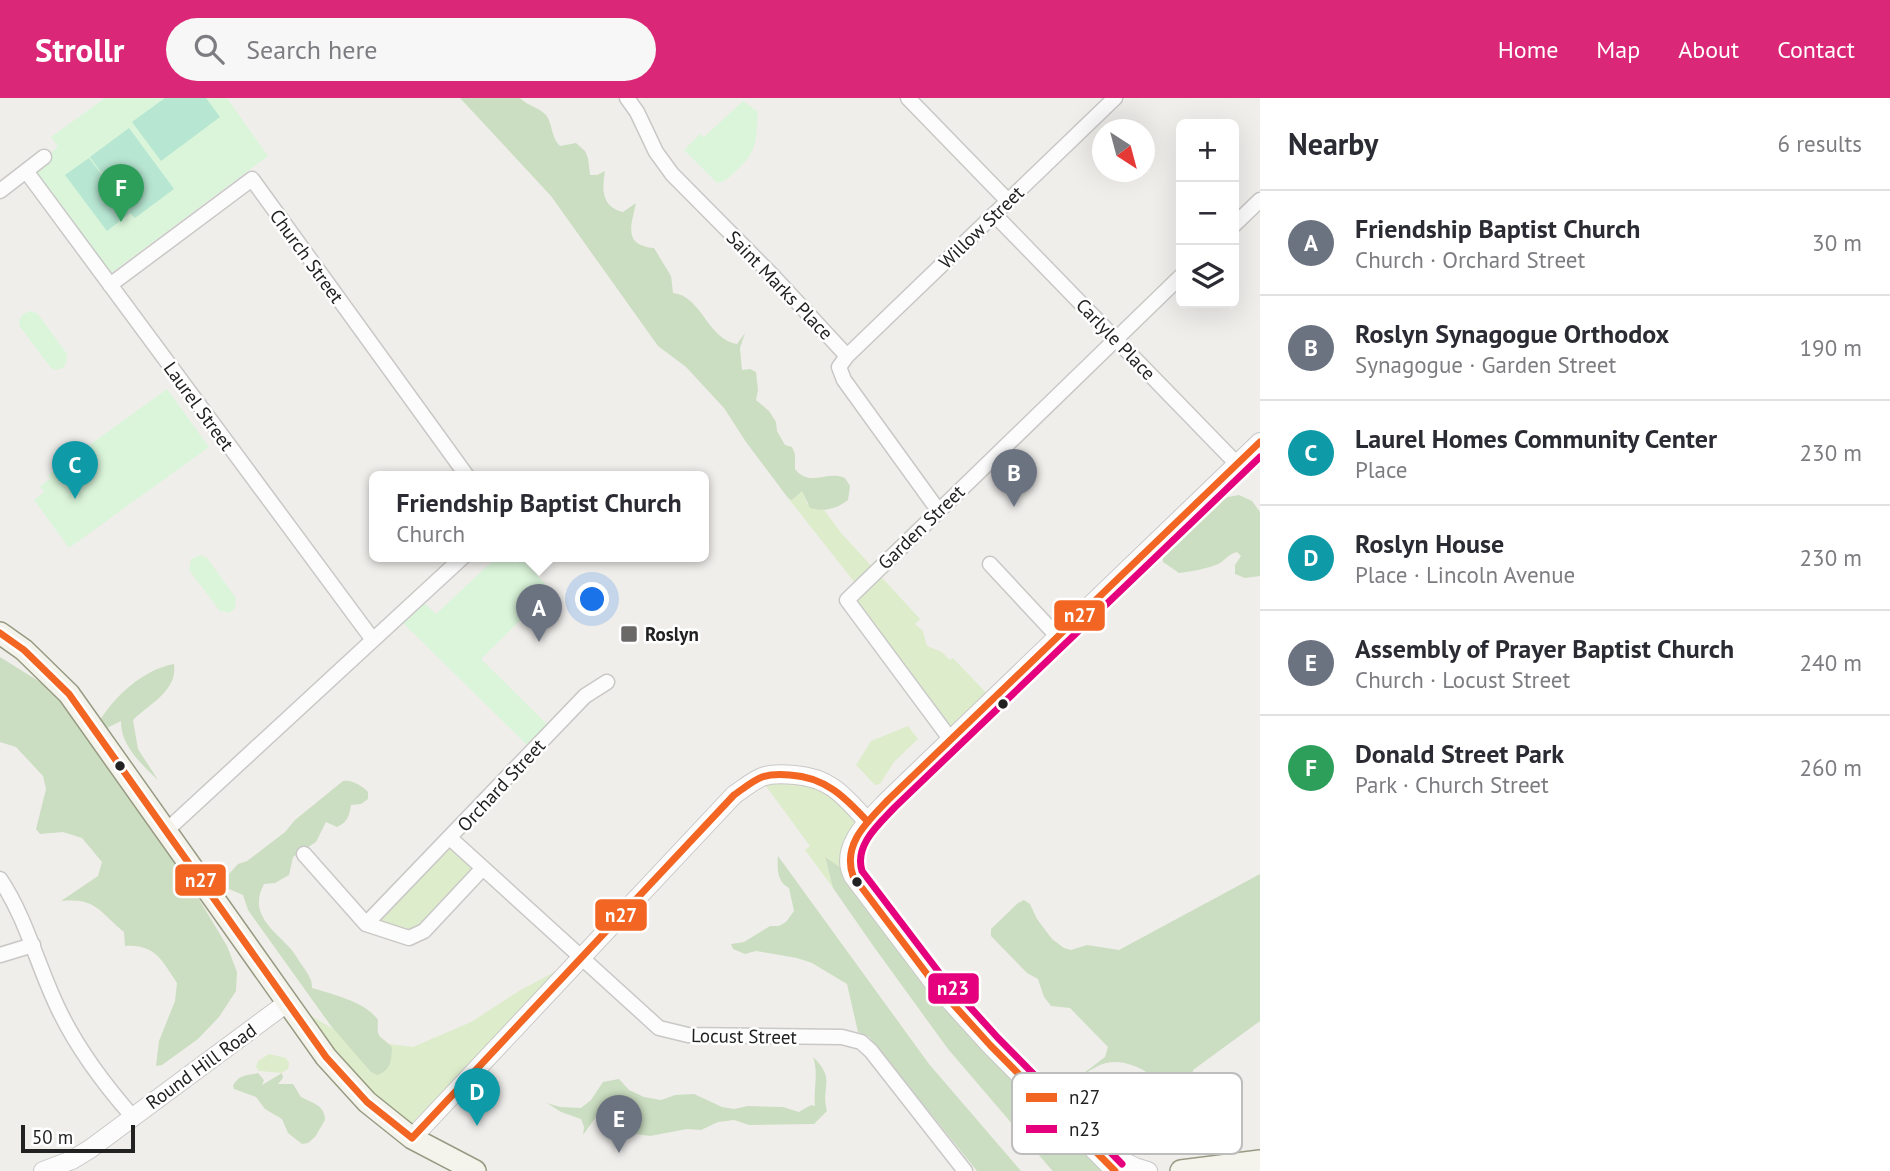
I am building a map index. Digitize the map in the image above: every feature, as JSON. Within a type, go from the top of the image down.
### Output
[{"type":"main road","points":[[0,633],[24,650],[68,694],[326,1057],[367,1102],[412,1138],[475,1171]]},
{"type":"main road","points":[[1181,1171],[1260,1161]]},
{"type":"street","name":"Saint Marks Place","points":[[627,98],[637,111],[656,152],[672,174],[790,293],[847,356],[839,368],[844,380],[938,510]]},
{"type":"street","points":[[908,98],[1007,201]]},
{"type":"street","name":"Willow Street","points":[[847,356],[1115,98]]},
{"type":"street","points":[[0,191],[44,157]]},
{"type":"street","name":"Laurel Street","points":[[26,171],[373,640]]},
{"type":"street","name":"Church Street","points":[[110,285],[252,179],[463,471]]},
{"type":"street","points":[[1239,220],[1260,200]]},
{"type":"street","name":"Carlyle Place","points":[[994,214],[1237,464]]},
{"type":"street","name":"Garden Street","points":[[951,740],[847,600],[1176,281]]},
{"type":"street","points":[[1018,1073],[933,982],[853,876],[850,870],[850,853],[867,821],[1260,442]]},
{"type":"street","points":[[167,830],[458,562]]},
{"type":"street","points":[[989,564],[1058,637]]},
{"type":"street","name":"Orchard Street","points":[[366,924],[585,696],[607,682]]},
{"type":"street","points":[[412,1138],[731,796],[761,778],[789,774],[819,778],[835,788],[867,821]]},
{"type":"street","name":"Locust Street","points":[[450,838],[639,1013],[666,1031],[688,1035],[842,1037],[861,1042],[871,1051],[965,1171]]},
{"type":"street","points":[[304,854],[366,924],[409,938],[424,931],[483,869]]},
{"type":"street","points":[[0,879],[33,945],[65,1021],[108,1088],[132,1116]]},
{"type":"street","points":[[0,955],[33,945]]},
{"type":"street","name":"Round Hill Road","points":[[43,1171],[72,1160],[90,1149],[288,1002]]},
{"type":"street","points":[[1099,1154],[1115,1171]]},
{"type":"street","points":[[1108,1154],[1148,1171]]},
{"type":"green space","points":[[105,98],[227,98],[268,156],[107,276],[26,171],[58,147],[51,137]]},
{"type":"green space","points":[[165,98],[206,98],[220,117],[161,161],[132,122]]},
{"type":"green space","points":[[460,98],[520,98],[545,114],[560,146],[576,143],[585,151],[590,175],[605,171],[603,184],[610,206],[623,212],[636,203],[631,227],[633,239],[644,246],[654,248],[671,276],[673,293],[691,302],[718,334],[727,340],[737,344],[745,333],[740,348],[742,370],[750,369],[756,372],[756,400],[769,411],[785,445],[792,447],[795,469],[806,477],[845,478],[850,486],[848,500],[835,508],[821,510],[810,508],[802,491],[792,500],[788,498],[724,408],[686,367],[658,346],[551,196]]},
{"type":"green space","points":[[743,101],[758,112],[752,151],[728,178],[717,183],[684,150],[700,134],[704,137]]},
{"type":"green space","points":[[129,128],[174,189],[135,218],[130,213],[107,231],[65,175],[89,158],[119,197],[90,157]]},
{"type":"green space","points":[[32,311],[38,314],[67,354],[63,368],[51,368],[20,327],[22,316]]},
{"type":"green space","points":[[167,389],[209,447],[69,548],[34,500],[44,492],[40,486],[50,479],[48,475]]},
{"type":"green space","points":[[802,490],[807,504],[825,511],[842,534],[920,619],[915,624],[923,631],[927,646],[942,652],[950,660],[953,658],[993,700],[951,739],[847,600],[859,588],[788,498],[792,500]]},
{"type":"green space","points":[[1239,495],[1252,501],[1260,512],[1260,576],[1245,578],[1235,574],[1235,565],[1241,556],[1237,552],[1214,565],[1179,573],[1163,562],[1161,550],[1207,501]]},
{"type":"green space","points":[[201,555],[207,558],[236,598],[235,608],[229,613],[220,611],[189,570],[191,559]]},
{"type":"green space","points":[[492,562],[525,562],[551,590],[481,659],[553,730],[533,751],[398,618],[419,598],[436,614]]},
{"type":"green space","points":[[0,657],[98,723],[121,694],[140,678],[174,664],[172,682],[167,689],[133,720],[138,749],[158,780],[128,746],[121,721],[103,730],[227,946],[237,972],[236,991],[219,1017],[198,1039],[162,1065],[156,1066],[159,1041],[175,1001],[177,983],[162,961],[151,951],[125,946],[124,932],[96,908],[82,902],[61,901],[98,876],[102,862],[82,838],[63,832],[40,834],[36,829],[46,789],[43,776],[16,747],[0,742]]},
{"type":"green space","points":[[908,726],[918,739],[894,762],[880,784],[875,785],[856,765],[871,741]]},
{"type":"green space","points":[[810,776],[868,822],[853,876],[825,858],[833,888],[805,850],[810,846],[760,778]]},
{"type":"green space","points":[[343,781],[363,787],[368,792],[368,799],[361,804],[351,805],[347,818],[341,825],[337,827],[326,822],[316,842],[293,857],[289,875],[275,883],[264,884],[259,904],[270,928],[291,949],[307,973],[312,988],[357,1004],[378,1020],[379,1036],[392,1047],[388,1067],[377,1075],[371,1072],[331,1026],[248,910],[243,895],[229,889],[229,874],[238,864],[247,861],[285,832],[295,820]]},
{"type":"green space","points":[[450,838],[483,868],[417,936],[366,924]]},
{"type":"green space","points":[[778,856],[929,1064],[1021,1171],[977,1171],[869,1037],[858,1032],[847,984],[812,963],[797,958],[756,951],[745,954],[733,949],[731,944],[744,942],[770,926],[779,926],[786,922],[794,911],[789,888],[782,882],[779,874]]},
{"type":"green space","points":[[825,857],[853,876],[892,926],[1024,1073],[1012,1073],[1012,1124],[948,1049],[833,888]]},
{"type":"green space","points":[[1260,874],[1260,1021],[1193,1070],[1193,1073],[1147,1073],[1137,1067],[1117,1062],[1106,1063],[1084,1073],[1105,1057],[1108,1047],[1070,1008],[1051,1006],[1044,997],[1038,979],[1027,973],[991,936],[991,929],[1024,900],[1030,904],[1052,939],[1064,948],[1071,950],[1087,945],[1119,950]]},
{"type":"green space","points":[[580,958],[412,1138],[288,1002],[350,1039],[413,1047],[471,1022],[519,991]]},
{"type":"green space","points":[[269,1054],[286,1058],[288,1069],[281,1073],[259,1071],[256,1067],[258,1061]]},
{"type":"green space","points":[[813,1057],[826,1078],[827,1111],[814,1124],[749,1125],[734,1120],[718,1122],[701,1130],[687,1129],[650,1136],[631,1136],[625,1130],[596,1117],[583,1135],[581,1119],[561,1112],[547,1103],[581,1108],[591,1100],[603,1082],[619,1079],[629,1090],[644,1097],[661,1100],[675,1095],[694,1094],[722,1107],[783,1107],[799,1112],[811,1105],[815,1106],[816,1069]]},
{"type":"green space","points":[[258,1073],[264,1080],[262,1085],[282,1073],[283,1078],[278,1084],[293,1084],[301,1097],[323,1111],[325,1120],[308,1143],[302,1144],[288,1133],[282,1119],[265,1109],[256,1097],[234,1089],[235,1082],[240,1077]]},
{"type":"green space","points":[[1038,1154],[1097,1154],[1112,1171],[1053,1171]]},
{"type":"transit line","name":"n27","points":[[1018,1073],[933,982],[853,876],[850,864],[854,844],[872,817],[888,800],[1260,442]]},
{"type":"transit line","name":"n23","points":[[1032,1073],[941,975],[862,871],[862,852],[875,828],[895,807],[1260,457]]},
{"type":"transit line","name":"n27","points":[[0,633],[24,650],[69,694],[326,1057],[367,1102],[412,1138],[734,795],[748,785],[772,775],[790,775],[814,780],[834,790],[868,822]]},
{"type":"transit line","name":"n27","points":[[1098,1154],[1115,1171]]},
{"type":"transit line","name":"n23","points":[[1112,1154],[1122,1164]]},
{"type":"place","name":"Donald Street Park","points":[[121,222]]},
{"type":"place","name":"Laurel Homes Community Center","points":[[75,499]]},
{"type":"place","name":"Roslyn Synagogue Orthodox","points":[[1014,507]]},
{"type":"place","name":"Roslyn","points":[[629,634]]},
{"type":"place","name":"Friendship Baptist Church","points":[[539,642]]},
{"type":"place","name":"Roslyn House","points":[[477,1126]]},
{"type":"place","name":"Assembly of Prayer Baptist Church","points":[[619,1153]]}]
